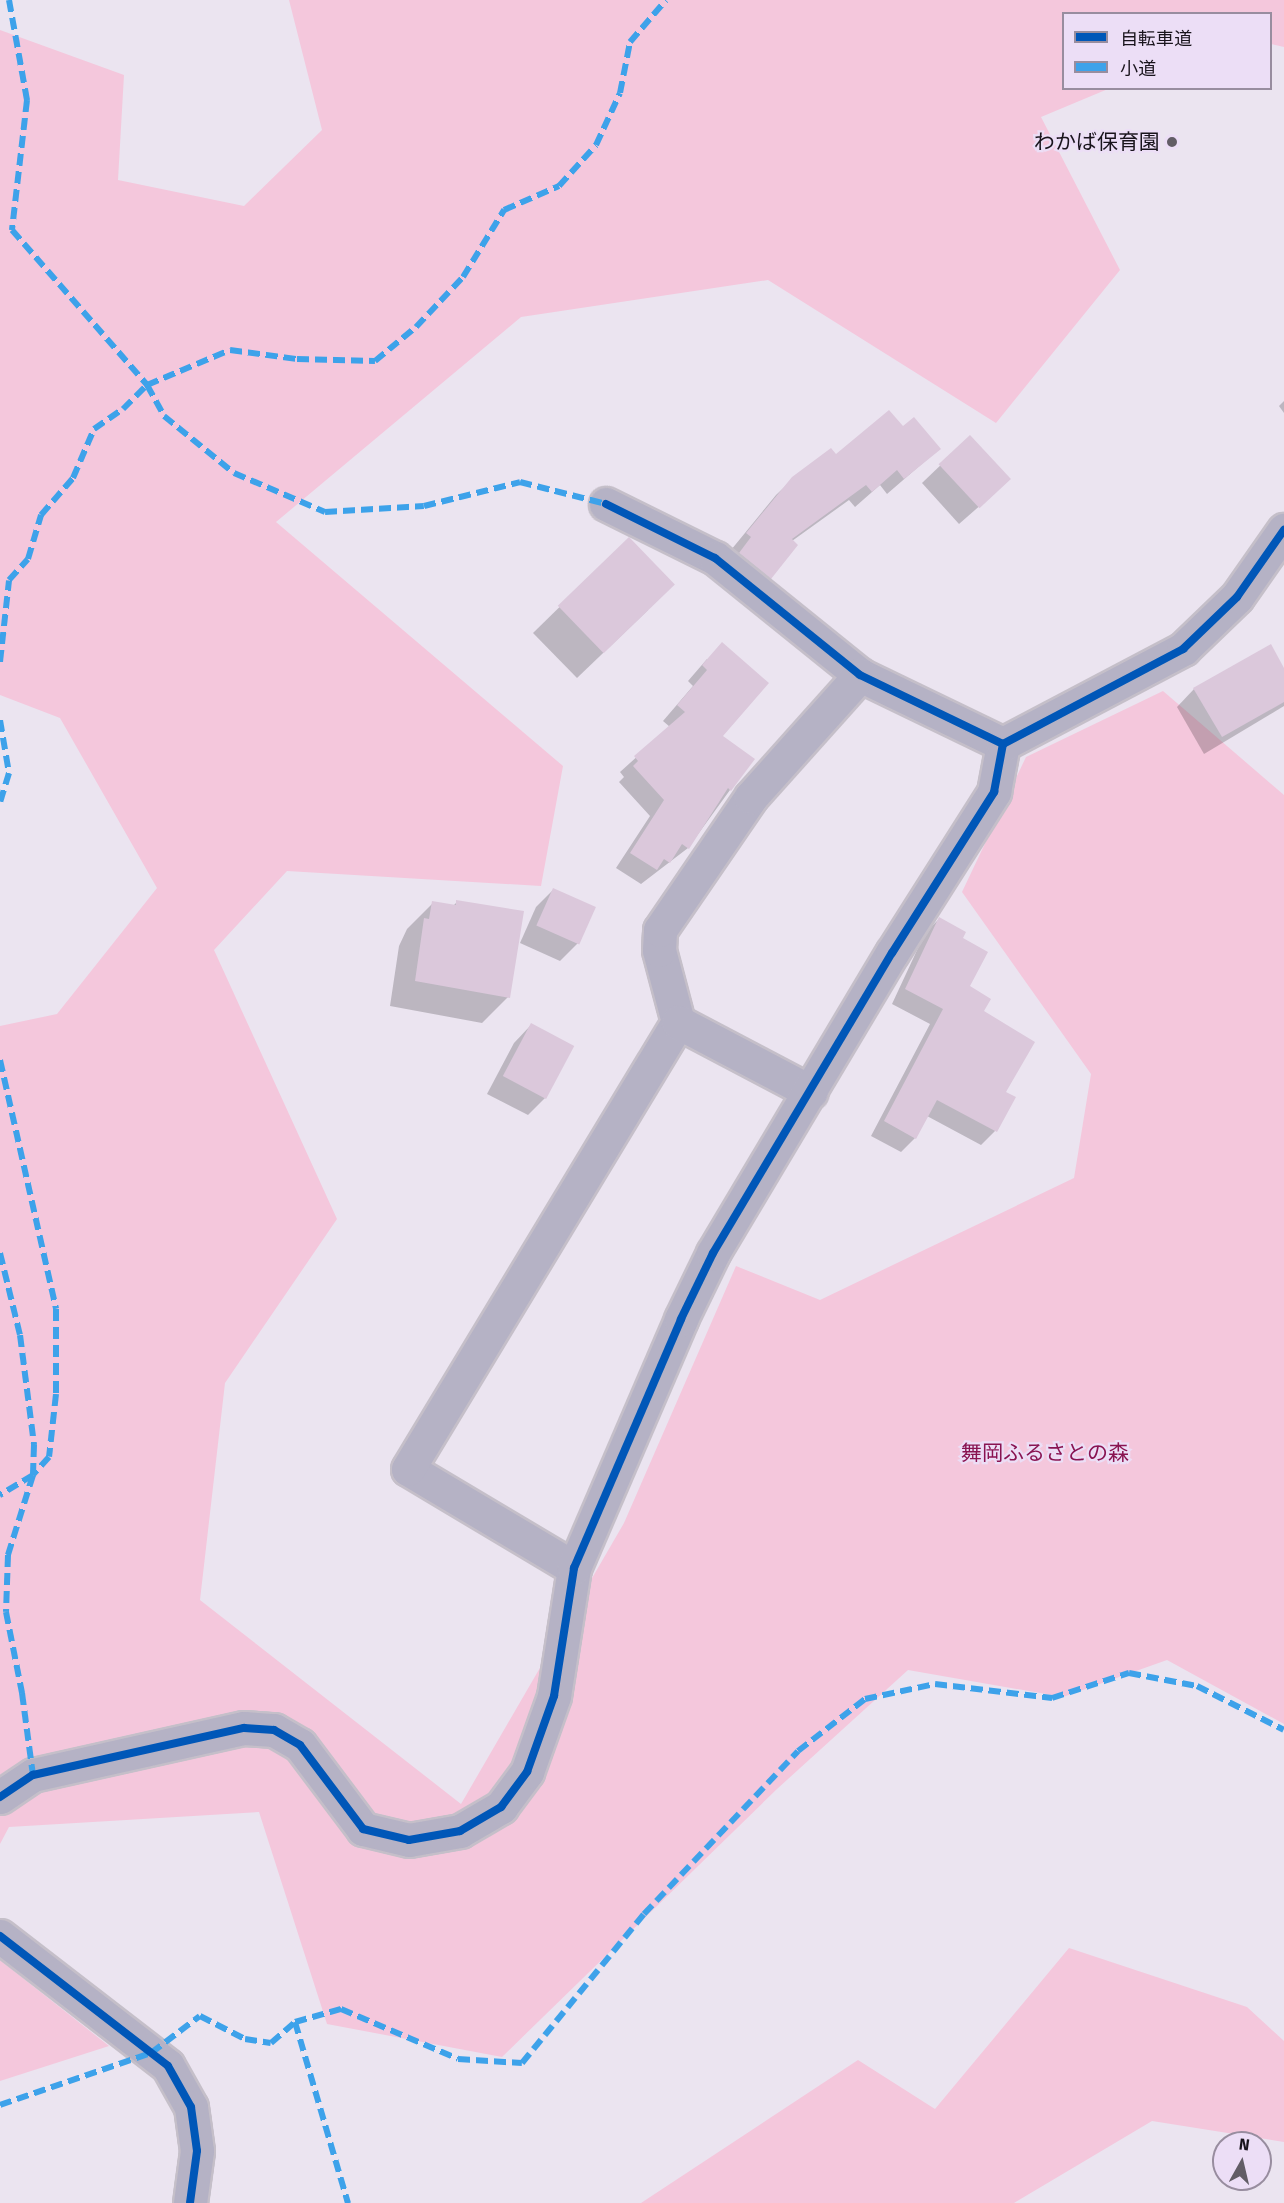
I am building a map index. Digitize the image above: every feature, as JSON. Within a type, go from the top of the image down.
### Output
[{"type":"street","points":[[606,504],[715,558],[860,675],[1002,744]]},
{"type":"street","points":[[1002,744],[1183,649],[1237,597],[1284,530]]},
{"type":"street","points":[[574,1568],[408,1469],[678,1022],[658,950],[660,930],[751,797],[860,675]]},
{"type":"street","points":[[0,1797],[33,1775],[244,1728],[274,1730],[300,1745],[363,1829],[409,1840],[460,1831],[501,1807],[527,1772],[554,1696],[574,1568],[713,1253],[892,953],[994,792],[1002,744]]},
{"type":"street","points":[[678,1022],[811,1092]]},
{"type":"street","points":[[0,1936],[168,2066],[191,2107],[197,2151],[190,2203]]},
{"type":"green space","name":"舞岡ふるさとの森","points":[[289,0],[1284,0],[1284,47],[1272,44],[1272,12],[1062,12],[1062,90],[1106,90],[1041,117],[1120,270],[996,423],[768,280],[521,317],[276,522],[563,766],[541,886],[287,871],[214,950],[337,1219],[225,1383],[200,1600],[461,1804],[624,1523],[736,1266],[820,1300],[1074,1178],[1091,1074],[962,892],[1026,757],[1163,691],[1284,795],[1284,1724],[1167,1660],[1063,1697],[908,1670],[777,1789],[502,2057],[327,2024],[259,1812],[9,1827],[0,1844],[0,1026],[57,1014],[157,888],[60,718],[0,695],[0,30],[124,75],[118,180],[244,206],[322,130]]},
{"type":"green space","points":[[1069,1948],[1247,2007],[1284,2041],[1284,2142],[1272,2140],[1272,2131],[1215,2131],[1152,2121],[1014,2203],[641,2203],[858,2060],[935,2109]]},
{"type":"green space","points":[[0,1960],[109,2046],[0,2081]]},
{"type":"building","points":[[889,410],[903,426],[914,417],[941,449],[904,479],[897,470],[872,492],[866,485],[792,539],[798,545],[771,579],[739,553],[751,537],[746,533],[792,477],[831,448],[836,454]]},
{"type":"building","points":[[970,435],[1011,479],[979,508],[939,464]]},
{"type":"building","points":[[629,537],[675,584],[604,653],[558,606]]},
{"type":"building","points":[[722,642],[769,683],[723,736],[755,759],[731,791],[728,788],[689,849],[682,844],[670,863],[664,859],[657,870],[630,853],[664,800],[633,766],[638,761],[634,756],[685,712],[677,705],[707,670],[702,665]]},
{"type":"building","points":[[1271,644],[1284,668],[1284,702],[1222,737],[1193,688]]},
{"type":"building","points":[[553,888],[596,907],[579,945],[536,925]]},
{"type":"building","points":[[456,900],[524,911],[510,998],[415,981],[424,918],[429,919],[432,901],[456,905]]},
{"type":"building","points":[[939,917],[966,932],[963,938],[988,952],[970,986],[991,999],[984,1011],[1035,1042],[1006,1092],[1016,1097],[997,1132],[937,1100],[916,1139],[884,1121],[943,1009],[905,989]]},
{"type":"building","points":[[531,1023],[574,1046],[546,1099],[503,1076]]},
{"type":"marked path","points":[[9,0],[27,100],[12,230],[147,385],[164,416],[234,473],[325,512],[424,506],[520,482],[606,504]]},
{"type":"marked path","points":[[0,662],[9,580],[28,559],[41,515],[73,478],[94,429],[123,409],[147,385],[230,350],[297,359],[375,361],[416,327],[463,277],[504,210],[559,186],[596,145],[620,93],[630,42],[666,0]]},
{"type":"marked path","points":[[0,720],[9,773],[0,802]]},
{"type":"marked path","points":[[0,1060],[56,1309],[56,1394],[49,1457],[33,1475],[8,1555],[6,1612],[22,1693],[33,1775]]},
{"type":"marked path","points":[[0,1253],[20,1335],[34,1445],[33,1475],[0,1495]]},
{"type":"marked path","points":[[0,2105],[151,2053],[200,2016],[245,2039],[271,2043],[295,2022],[341,2009],[458,2059],[522,2063],[644,1914],[798,1751],[865,1699],[935,1684],[1052,1698],[1129,1673],[1197,1686],[1284,1730]]},
{"type":"marked path","points":[[295,2022],[348,2203]]},
{"type":"cycle path","points":[[606,504],[715,558],[860,675],[1003,744]]},
{"type":"cycle path","points":[[0,1797],[33,1775],[244,1728],[274,1730],[300,1745],[363,1829],[409,1840],[460,1831],[501,1807],[527,1772],[554,1696],[574,1568],[681,1319],[713,1253],[892,953],[994,792],[1003,744],[1183,649],[1237,597],[1284,530]]},
{"type":"cycle path","points":[[0,1936],[168,2066],[191,2107],[197,2151],[190,2203]]},
{"type":"place","name":"わかば保育園","points":[[1172,142]]}]
